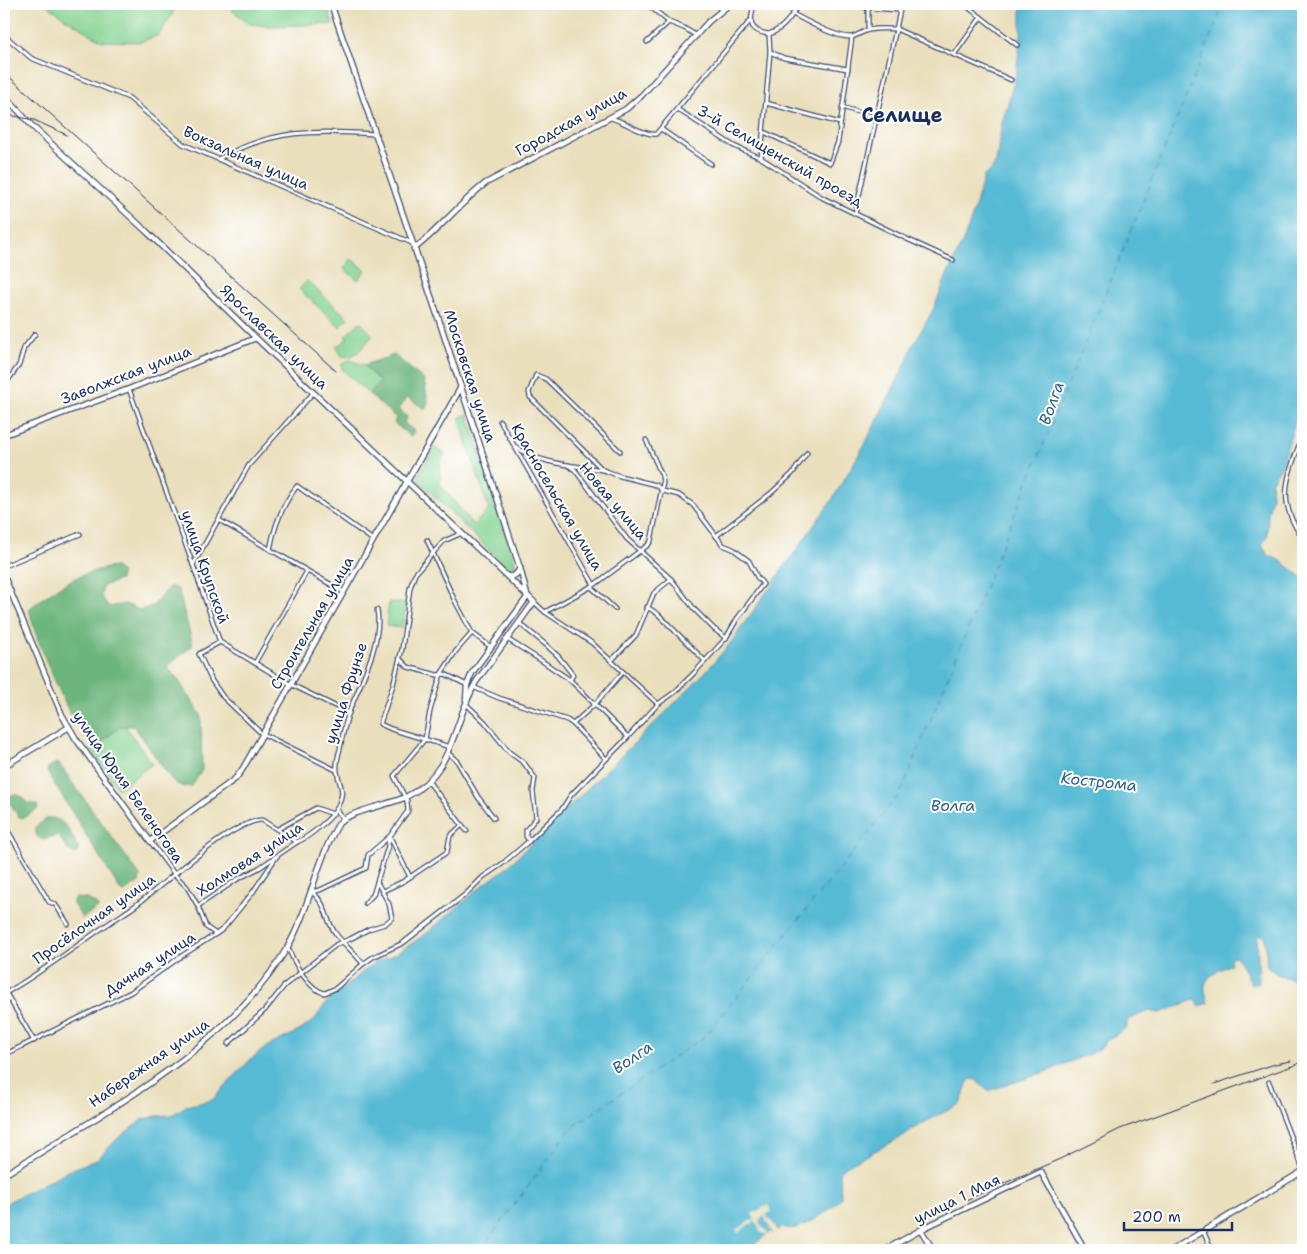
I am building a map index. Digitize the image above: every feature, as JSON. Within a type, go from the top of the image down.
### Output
[{"type":"street","name":"Московская улица","points":[[331,4],[462,387],[528,596],[545,612],[592,643],[658,704]]},
{"type":"street","points":[[647,4],[669,22],[697,36]]},
{"type":"street","points":[[715,4],[722,10]]},
{"type":"street","name":"Городская улица","points":[[414,249],[471,194],[486,183],[626,109],[642,95],[709,21],[730,4]]},
{"type":"street","points":[[611,118],[648,134],[656,134],[750,21],[754,4]]},
{"type":"street","points":[[750,21],[752,28],[769,34],[781,28],[793,14],[798,4]]},
{"type":"street","points":[[853,4],[868,8],[900,10]]},
{"type":"street","points":[[855,214],[900,10],[899,4]]},
{"type":"street","points":[[964,4],[1018,45]]},
{"type":"street","points":[[868,8],[868,30]]},
{"type":"street","points":[[793,14],[842,36],[852,37],[868,30],[896,29],[1010,80]]},
{"type":"street","points":[[954,55],[981,17]]},
{"type":"street","points":[[647,42],[669,22]]},
{"type":"street","points":[[761,158],[770,52],[769,34]]},
{"type":"street","name":"Вокзальная улица","points":[[4,35],[32,58],[129,98],[178,141],[412,244]]},
{"type":"street","points":[[764,132],[830,163],[838,142],[852,37]]},
{"type":"street","points":[[770,52],[784,58],[848,69]]},
{"type":"street","name":"Ярославская улица","points":[[4,95],[33,127],[145,230],[528,596]]},
{"type":"street","points":[[766,102],[840,123]]},
{"type":"street","points":[[842,107],[877,118]]},
{"type":"street","name":"3-й Селищенский проезд","points":[[677,109],[734,146],[761,158],[824,198],[953,260]]},
{"type":"street","points":[[662,129],[711,164]]},
{"type":"street","points":[[218,159],[267,139],[296,132],[348,131],[375,134]]},
{"type":"street","points":[[4,386],[19,365],[24,348],[35,334]]},
{"type":"street","name":"Заволжская улица","points":[[4,435],[129,389],[256,338]]},
{"type":"street","points":[[604,470],[530,397],[529,392],[536,375],[546,379],[620,451]]},
{"type":"street","name":"Строительная улица","points":[[150,841],[235,778],[242,770],[462,387]]},
{"type":"street","name":"улица Крупской","points":[[129,389],[220,642],[290,684],[349,713]]},
{"type":"street","points":[[193,565],[249,465],[314,393]]},
{"type":"street","name":"Красносельская улица","points":[[500,421],[592,586],[615,610]]},
{"type":"street","points":[[1303,434],[1287,481],[1286,498],[1290,516],[1303,538]]},
{"type":"street","points":[[545,612],[592,586],[651,541],[663,491],[662,476],[646,440]]},
{"type":"street","points":[[287,948],[301,972],[315,989],[325,993],[330,992],[342,983],[363,964],[402,943],[466,894],[483,877],[502,864],[562,809],[571,795],[658,704],[675,692],[726,638],[737,618],[763,584],[756,577],[749,561],[733,549],[724,546],[693,505],[679,495],[663,491],[656,484],[620,476],[604,470],[537,458],[515,447]]},
{"type":"street","points":[[716,536],[770,494],[792,474],[807,453]]},
{"type":"street","name":"Новая улица","points":[[568,465],[578,474],[627,539],[671,579],[695,610],[726,638]]},
{"type":"street","points":[[270,550],[274,530],[289,496],[297,486],[374,540]]},
{"type":"street","points":[[219,520],[344,592]]},
{"type":"street","points":[[451,747],[380,724],[402,649],[410,588],[416,574],[444,542],[462,533]]},
{"type":"street","points":[[4,566],[80,534]]},
{"type":"street","points":[[426,540],[472,634],[491,647]]},
{"type":"street","points":[[507,576],[513,577],[520,568]]},
{"type":"street","points":[[255,663],[307,571]]},
{"type":"street","name":"улица Юрия Беленогова","points":[[4,576],[60,711],[69,727],[174,875],[187,887],[198,906],[203,923],[216,934]]},
{"type":"street","points":[[611,661],[636,635],[654,593],[671,579]]},
{"type":"street","points":[[466,704],[468,685],[472,673],[528,596]]},
{"type":"street","points":[[336,810],[343,818],[405,797],[428,781],[437,771],[451,747],[473,687],[534,602]]},
{"type":"street","points":[[648,607],[670,625],[705,661]]},
{"type":"street","name":"улица Фрунзе","points":[[336,810],[342,790],[336,770],[341,744],[349,713],[356,699],[375,644],[377,610]]},
{"type":"street","points":[[519,622],[546,644],[570,670],[573,675],[570,680]]},
{"type":"street","points":[[363,964],[336,934],[321,903],[311,892],[320,890],[366,868],[368,855],[390,836],[406,814],[408,807],[405,797],[394,776],[425,739],[430,711],[441,674],[456,651],[472,634]]},
{"type":"street","points":[[506,639],[570,680],[628,737]]},
{"type":"street","points":[[220,642],[199,654],[212,681],[223,697],[262,734],[336,770]]},
{"type":"street","points":[[399,659],[408,667],[437,675],[445,674],[468,685]]},
{"type":"street","points":[[574,724],[595,704],[623,672]]},
{"type":"street","points":[[473,687],[499,698],[560,716],[574,724],[606,759]]},
{"type":"street","points":[[466,704],[485,722],[509,752],[524,764],[535,778],[533,791],[536,815],[535,820],[526,830],[526,836],[529,841]]},
{"type":"street","points":[[4,766],[69,727]]},
{"type":"street","points":[[448,753],[457,761],[478,797],[494,818]]},
{"type":"street","points":[[428,781],[466,831]]},
{"type":"street","points":[[278,829],[316,808],[332,814]]},
{"type":"street","name":"Холмовая улица","points":[[198,906],[236,880],[303,840],[336,810]]},
{"type":"street","name":"Набережная улица","points":[[4,1175],[120,1102],[214,1035],[245,1004],[287,948],[334,833],[343,818]]},
{"type":"street","name":"Просёлочная улица","points":[[5,994],[139,903],[205,851],[247,824],[256,820],[262,820],[297,842]]},
{"type":"street","points":[[4,824],[49,902],[55,904],[68,924]]},
{"type":"street","points":[[383,892],[410,877],[447,852],[450,836],[462,825]]},
{"type":"street","points":[[390,836],[410,877]]},
{"type":"street","points":[[365,903],[372,895],[377,882],[390,836]]},
{"type":"street","points":[[4,843],[12,838]]},
{"type":"street","name":"Дачная улица","points":[[4,1055],[131,992],[182,955],[223,929],[253,892],[278,854]]},
{"type":"street","points":[[228,1044],[265,1010],[285,985],[337,944],[385,924],[392,918],[389,904],[377,882]]},
{"type":"street","points":[[5,994],[34,1041]]},
{"type":"street","points":[[1172,1250],[1303,1170],[1269,1082]]},
{"type":"street","name":"улица 1 Мая","points":[[886,1250],[979,1200],[1041,1172],[1085,1250]]},
{"type":"street","points":[[922,1230],[934,1250]]},
{"type":"street","points":[[1203,1231],[1212,1250]]},
{"type":"green space","points":[[46,4],[181,4],[177,6],[159,35],[140,42],[102,41]]},
{"type":"green space","points":[[225,4],[326,4],[333,24],[268,26],[249,24]]},
{"type":"green space","points":[[351,259],[366,270],[358,280],[344,269]]},
{"type":"green space","points":[[307,281],[348,318],[340,327],[299,289]]},
{"type":"green space","points":[[360,322],[373,335],[356,354],[347,357],[342,356],[336,346],[343,343],[347,338],[345,336]]},
{"type":"green space","points":[[394,355],[424,380],[428,402],[425,409],[407,397],[398,409],[407,417],[404,423],[414,431],[411,437],[394,423],[396,418],[369,394],[380,382],[364,365]]},
{"type":"green space","points":[[349,360],[364,365],[380,382],[369,394],[342,369],[342,364]]},
{"type":"green space","points":[[468,414],[516,566],[515,571],[509,570],[419,481],[418,477],[434,447],[445,454],[440,462],[440,484],[473,525],[489,510],[459,418]]},
{"type":"green space","points":[[116,567],[122,573],[120,580],[103,586],[101,596],[109,607],[125,604],[140,610],[153,606],[170,586],[178,589],[193,645],[167,667],[177,678],[201,715],[202,770],[192,786],[181,786],[171,779],[134,726],[121,726],[98,745],[88,739],[69,712],[35,632],[29,609],[48,594],[70,581],[92,572]]},
{"type":"green space","points":[[389,602],[406,604],[402,628],[386,626]]},
{"type":"green space","points":[[121,726],[125,726],[152,764],[118,789],[91,750]]},
{"type":"green space","points":[[56,763],[59,764],[140,876],[139,882],[124,892],[121,891],[47,772],[48,768]]},
{"type":"green space","points":[[15,794],[23,797],[25,802],[37,805],[38,809],[23,818],[19,817],[8,800],[10,796]]},
{"type":"green space","points":[[48,818],[54,818],[64,824],[79,849],[76,854],[68,850],[58,835],[43,839],[37,837],[35,827]]},
{"type":"green space","points":[[75,898],[88,899],[97,905],[98,908],[82,918],[73,904]]},
{"type":"water","name":"Волга","points":[[1021,4],[1303,4],[1303,395],[1282,465],[1271,482],[1272,496],[1268,513],[1267,536],[1262,545],[1268,555],[1281,561],[1303,578],[1303,983],[1277,974],[1267,967],[1265,939],[1261,935],[1257,936],[1259,982],[1251,984],[1237,957],[1233,956],[1230,959],[1231,964],[1208,978],[1205,990],[1208,1003],[1199,1006],[1197,1001],[1194,1000],[1160,1013],[1149,1011],[1127,1020],[1127,1027],[1105,1042],[1096,1051],[1048,1071],[988,1091],[976,1080],[971,1079],[967,1084],[960,1104],[842,1168],[840,1172],[841,1197],[828,1211],[801,1226],[780,1228],[773,1234],[771,1231],[747,1250],[4,1250],[4,1206],[10,1201],[68,1171],[97,1159],[117,1139],[142,1120],[156,1116],[172,1115],[186,1106],[212,1100],[252,1058],[268,1046],[301,1030],[315,1019],[326,1003],[364,971],[426,934],[505,869],[662,716],[729,645],[832,500],[865,444],[907,361],[912,347],[933,310],[964,239],[984,176],[992,169],[996,162],[1002,123],[1015,79],[1021,36]]},
{"type":"pier","points":[[768,1205],[772,1211],[766,1215],[778,1231],[773,1234],[764,1216],[760,1219],[759,1223],[768,1233],[766,1235],[759,1232],[761,1230],[759,1230],[759,1226],[754,1221],[752,1222],[753,1224],[749,1224],[738,1233],[736,1229],[755,1219],[752,1214]]},
{"type":"ferry route","points":[[481,1250],[571,1128],[705,1036],[901,792],[1224,4]]},
{"type":"railway","points":[[4,72],[336,371]]},
{"type":"railway","points":[[4,114],[34,120],[67,135]]},
{"type":"railway","points":[[1214,1084],[1275,1064],[1291,1061]]},
{"type":"railway","points":[[966,1200],[1062,1158],[1120,1129],[1303,1062]]},
{"type":"district","name":"Селище","points":[[902,115]]},
{"type":"water label","name":"Кострома","points":[[1099,781]]}]
